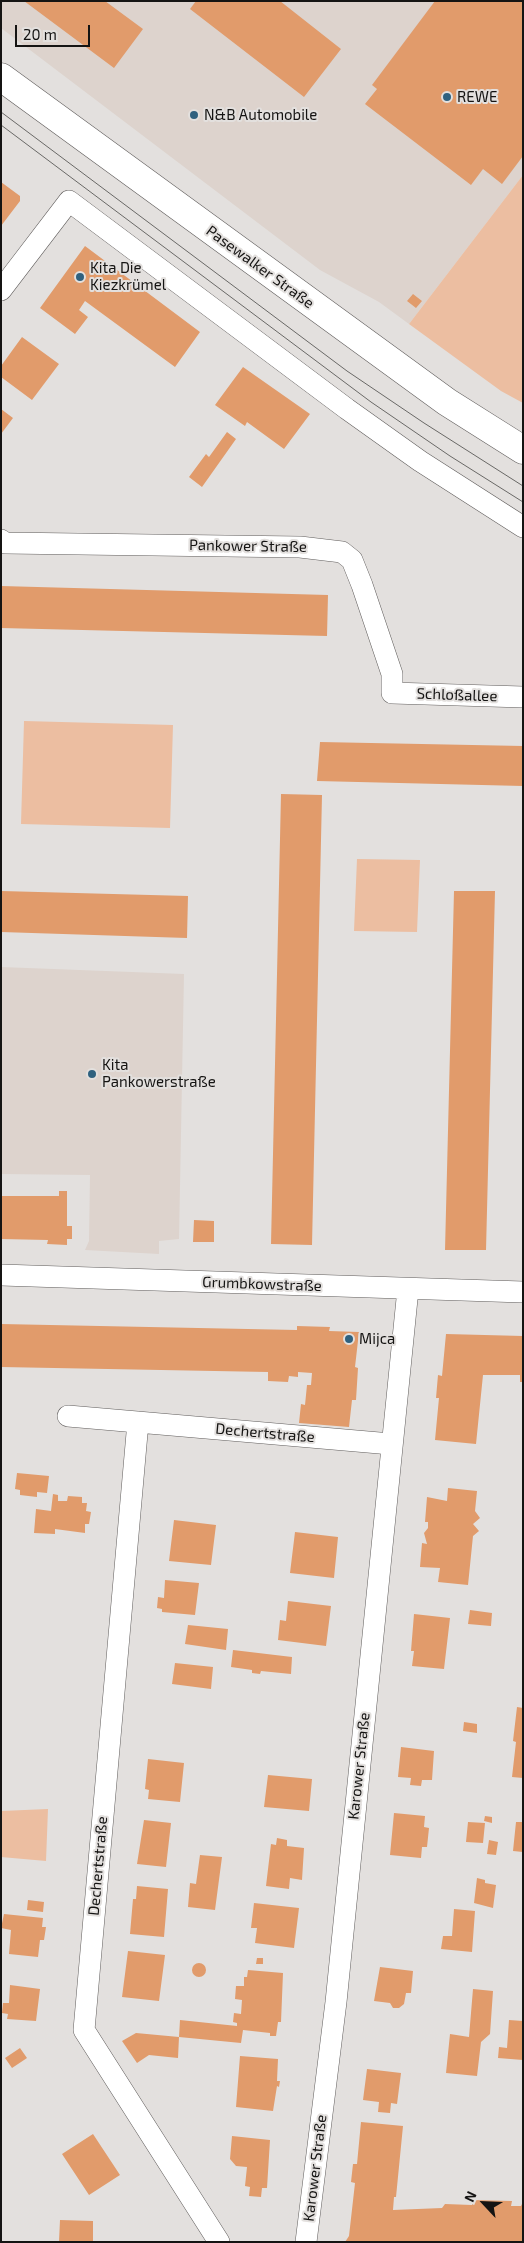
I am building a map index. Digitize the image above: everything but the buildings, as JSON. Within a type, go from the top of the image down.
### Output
[{"type":"main road","name":"Pasewalker Straße","points":[[1,77],[447,402],[523,450]]},
{"type":"street","points":[[1,290],[69,202],[347,409],[420,460],[523,527]]},
{"type":"street","name":"Pankower Straße","points":[[1,540],[5,543],[300,547],[342,552],[352,560],[362,585],[392,674],[392,693]]},
{"type":"street","name":"Schloßallee","points":[[392,693],[523,697]]},
{"type":"street","name":"Grumbkowstraße","points":[[1,1275],[523,1292]]},
{"type":"street","name":"Karower Straße","points":[[306,2242],[336,2002],[408,1289]]},
{"type":"street","name":"Dechertstraße","points":[[68,1416],[391,1444]]},
{"type":"street","name":"Dechertstraße","points":[[138,1422],[84,2030],[219,2242]]},
{"type":"shaded area","points":[[1,1],[523,1],[523,175],[409,324],[379,302],[320,270],[1,28]]},
{"type":"shaded area","points":[[523,175],[523,403],[501,391],[409,324]]},
{"type":"shaded area","points":[[24,721],[173,725],[170,828],[21,824]]},
{"type":"shaded area","points":[[357,859],[420,860],[417,932],[354,931]]},
{"type":"shaded area","name":"Kita Pankowerstraße","points":[[1,967],[184,974],[179,1239],[159,1241],[159,1254],[85,1250],[89,1241],[90,1175],[1,1174]]},
{"type":"shaded area","points":[[48,1809],[46,1861],[1,1857],[1,1811]]},
{"type":"tram line","points":[[1,112],[347,371],[523,486]]},
{"type":"tram line","points":[[1,125],[371,402],[450,456],[523,502]]},
{"type":"place","name":"REWE","points":[[447,97]]},
{"type":"place","name":"N&B Automobile","points":[[194,115]]},
{"type":"place","name":"Kita Die Kiezkrümel","points":[[80,277]]},
{"type":"place","name":"Kita Pankowerstraße","points":[[92,1074]]},
{"type":"place","name":"Mijca","points":[[349,1339]]}]
